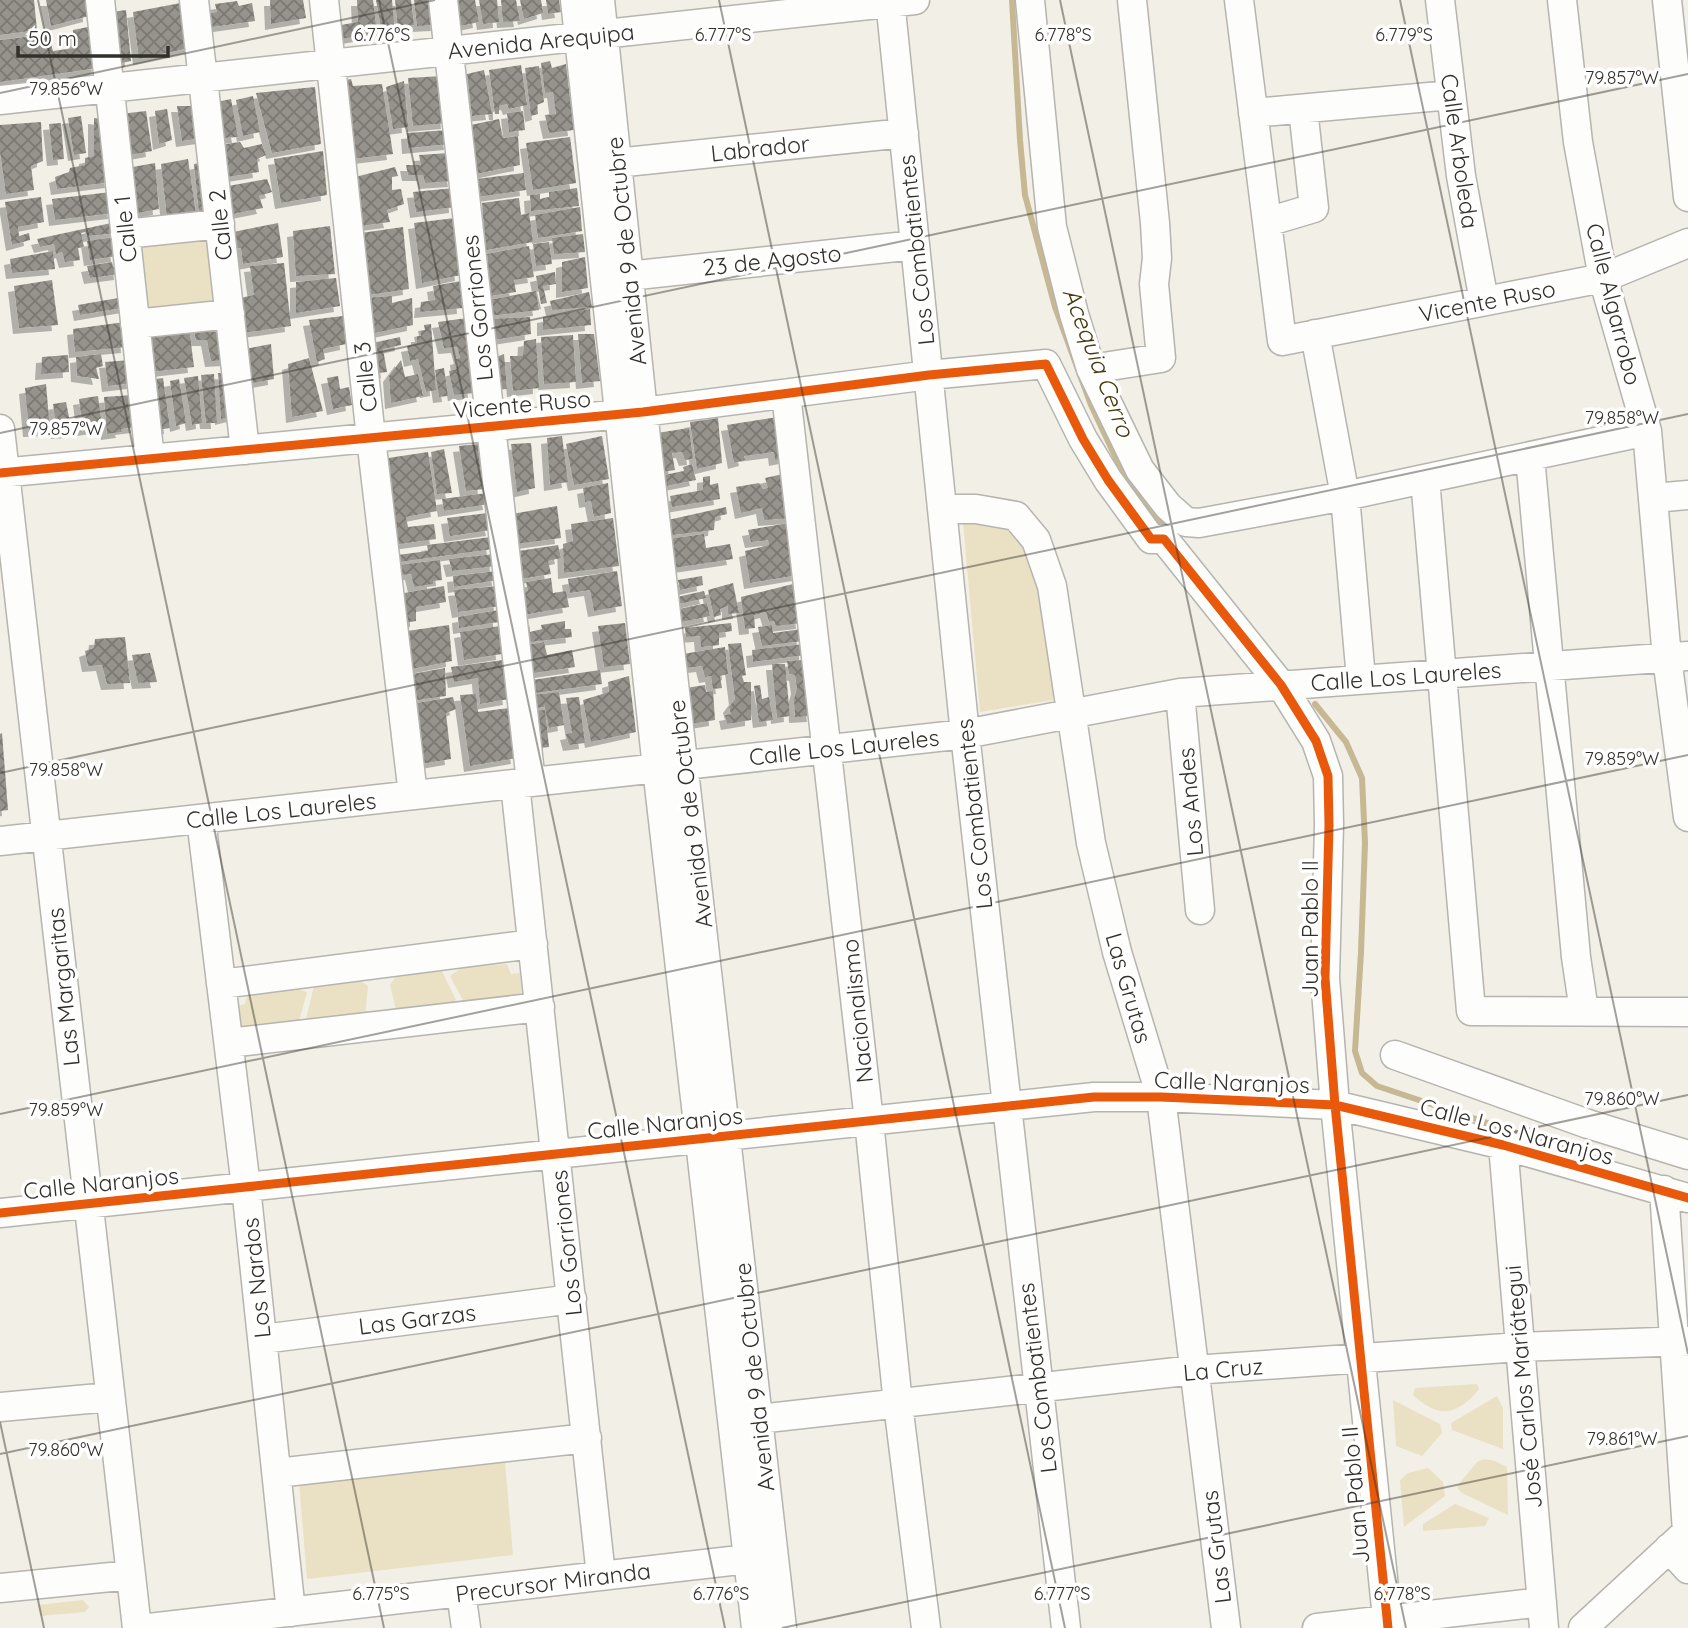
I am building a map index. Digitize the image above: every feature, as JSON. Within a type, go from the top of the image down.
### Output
[{"type":"street","name":"Calle 1","points":[[100,0],[150,459]]},
{"type":"street","name":"Calle 2","points":[[194,0],[245,450]]},
{"type":"street","name":"Calle 3","points":[[324,0],[413,795]]},
{"type":"street","name":"Los Gorriones","points":[[443,0],[491,426],[523,783],[533,944],[601,1576]]},
{"type":"street","name":"Avenida 9 de Octubre","points":[[575,0],[591,35],[616,163],[628,276],[631,413]]},
{"type":"street","name":"Avenida 9 de Octubre","points":[[600,0],[591,35],[631,413],[714,1137],[748,1559],[757,1628]]},
{"type":"street","points":[[1030,0],[1052,227],[1091,369],[1140,470],[1167,506],[1186,522],[1199,523],[1345,496],[1647,431]]},
{"type":"street","points":[[1091,369],[1161,358],[1154,284],[1157,258],[1155,223],[1132,0]]},
{"type":"street","points":[[1239,0],[1267,222],[1314,208],[1303,109]]},
{"type":"street","name":"Calle Arboleda","points":[[1440,0],[1461,176],[1484,301]]},
{"type":"street","name":"Calle Algarrobo","points":[[1562,0],[1578,142],[1603,278],[1647,431],[1654,498],[1678,657],[1688,817]]},
{"type":"street","points":[[1667,0],[1688,197]]},
{"type":"street","name":"Avenida Arequipa","points":[[0,100],[591,35],[747,9],[899,1]]},
{"type":"street","name":"Los Combatientes","points":[[899,1],[904,133],[965,734],[1066,1628]]},
{"type":"street","points":[[1253,113],[1451,95]]},
{"type":"street","name":"Labrador","points":[[616,163],[904,133]]},
{"type":"street","name":"Vicente Ruso","points":[[1267,222],[1282,341],[1603,278],[1688,243]]},
{"type":"street","points":[[125,234],[220,224]]},
{"type":"street","name":"23 de Agosto","points":[[628,276],[915,245]]},
{"type":"street","points":[[135,324],[230,314]]},
{"type":"street","points":[[1315,334],[1345,496],[1361,679]]},
{"type":"street","name":"Vicente Ruso","points":[[2,473],[631,413],[929,375],[1046,364]]},
{"type":"street","name":"Juan Pablo II","points":[[1046,364],[1083,439],[1108,480],[1151,540],[1164,539],[1294,684],[1328,776],[1325,978],[1335,1105],[1387,1624]]},
{"type":"street","name":"Nacionalismo","points":[[786,394],[869,1121],[898,1404],[926,1628]]},
{"type":"street","name":"Las Margaritas","points":[[0,429],[2,473],[137,1628]]},
{"type":"street","points":[[1530,457],[1576,957],[1584,1012]]},
{"type":"street","points":[[1425,479],[1471,1011],[1688,1012]]},
{"type":"street","points":[[1654,498],[1688,495]]},
{"type":"street","name":"Las Grutas","points":[[942,509],[976,509],[1016,516],[1036,540],[1052,586],[1091,843],[1117,952],[1161,1097],[1226,1628]]},
{"type":"street","name":"Calle Los Laureles","points":[[0,842],[965,734],[1180,693],[1678,657]]},
{"type":"street","name":"Los Andes","points":[[1180,693],[1200,910]]},
{"type":"street","name":"Los Nardos","points":[[201,819],[246,1187],[291,1612]]},
{"type":"street","points":[[221,984],[533,944]]},
{"type":"street","points":[[229,1043],[540,1007]]},
{"type":"street","points":[[1395,1055],[1588,1124],[1688,1154]]},
{"type":"street","name":"Calle Naranjos","points":[[0,1213],[1094,1097],[1161,1097],[1335,1105]]},
{"type":"street","name":"Calle Los Naranjos","points":[[1335,1105],[1503,1145],[1676,1194]]},
{"type":"street","name":"Avenida 9 de Octubre","points":[[714,1137],[759,1419],[782,1628]]},
{"type":"street","name":"José Carlos Mariátegui","points":[[1503,1145],[1543,1615]]},
{"type":"street","points":[[1676,1194],[1681,1341],[1681,1537],[1688,1569]]},
{"type":"street","name":"Las Garzas","points":[[262,1339],[572,1299]]},
{"type":"street","name":"La Cruz","points":[[759,1419],[1194,1370],[1520,1347],[1681,1341]]},
{"type":"street","points":[[0,1407],[110,1397]]},
{"type":"street","points":[[277,1473],[587,1438]]},
{"type":"street","points":[[1583,1628],[1681,1537]]},
{"type":"street","name":"Precursor Miranda","points":[[149,1628],[291,1612],[326,1619],[461,1592],[748,1559]]},
{"type":"street","points":[[0,1588],[131,1575]]},
{"type":"street","points":[[461,1592],[466,1628]]},
{"type":"street","points":[[1317,1628],[1543,1615]]},
{"type":"shaded area","points":[[209,237],[218,310],[142,316],[136,245]]},
{"type":"shaded area","points":[[963,522],[1015,526],[1040,585],[1053,662],[1053,700],[980,712]]},
{"type":"shaded area","points":[[507,964],[511,974],[520,973],[522,997],[466,1006],[450,976],[463,967]]},
{"type":"shaded area","points":[[442,971],[456,1000],[444,1008],[397,1014],[390,985],[396,976]]},
{"type":"shaded area","points":[[359,980],[368,986],[365,1017],[321,1023],[306,1019],[314,986]]},
{"type":"shaded area","points":[[293,988],[307,992],[298,1025],[244,1031],[237,1006],[245,1004],[248,992]]},
{"type":"shaded area","points":[[1477,1384],[1479,1389],[1471,1398],[1463,1405],[1448,1411],[1431,1408],[1413,1395],[1415,1388]]},
{"type":"shaded area","points":[[1497,1396],[1503,1408],[1503,1449],[1452,1430],[1451,1423]]},
{"type":"shaded area","points":[[1393,1400],[1440,1424],[1442,1433],[1422,1456],[1396,1446]]},
{"type":"shaded area","points":[[1484,1459],[1507,1467],[1508,1515],[1458,1489],[1458,1485],[1477,1462]]},
{"type":"shaded area","points":[[505,1462],[513,1555],[307,1579],[299,1481]]},
{"type":"shaded area","points":[[1428,1468],[1443,1482],[1445,1496],[1404,1527],[1400,1480],[1408,1473]]},
{"type":"shaded area","points":[[1455,1504],[1489,1518],[1485,1526],[1423,1531],[1423,1524]]},
{"type":"shaded area","points":[[83,1600],[89,1607],[85,1612],[40,1616],[38,1605]]},
{"type":"building","points":[[0,0],[34,0],[37,30],[0,35]]},
{"type":"building","points":[[46,0],[88,0],[89,16],[51,26]]},
{"type":"building","points":[[270,0],[303,0],[306,18],[271,24]]},
{"type":"building","points":[[357,0],[373,0],[377,33],[342,39],[341,25],[358,22]]},
{"type":"building","points":[[376,0],[392,0],[395,33],[382,34]]},
{"type":"building","points":[[395,0],[411,0],[414,25],[398,28]]},
{"type":"building","points":[[414,0],[434,0],[437,25],[417,26]]},
{"type":"building","points":[[456,0],[475,0],[479,22],[460,26]]},
{"type":"building","points":[[479,0],[497,0],[499,22],[483,24]]},
{"type":"building","points":[[501,0],[516,0],[520,21],[503,22]]},
{"type":"building","points":[[520,0],[541,0],[543,13],[524,19]]},
{"type":"building","points":[[546,0],[559,0],[561,12],[548,14]]},
{"type":"building","points":[[237,1],[239,6],[252,3],[255,21],[205,28],[203,15],[217,12],[215,4]]},
{"type":"building","points":[[186,2],[193,47],[139,59],[133,12]]},
{"type":"building","points":[[126,10],[131,61],[117,64],[112,12]]},
{"type":"building","points":[[93,26],[98,68],[0,82],[0,40],[48,34],[53,51],[74,48],[73,30]]},
{"type":"building","points":[[550,61],[552,68],[566,64],[574,130],[549,133],[545,115],[556,114],[553,92],[545,93],[541,63]]},
{"type":"building","points":[[521,65],[527,105],[509,109],[507,104],[499,106],[499,114],[495,114],[489,70]]},
{"type":"building","points":[[539,66],[544,102],[537,105],[538,114],[531,116],[525,68]]},
{"type":"building","points":[[484,70],[492,114],[472,116],[467,74]]},
{"type":"building","points":[[442,76],[447,123],[413,126],[408,78]]},
{"type":"building","points":[[351,79],[353,86],[382,84],[393,154],[344,160],[335,82]]},
{"type":"building","points":[[404,81],[408,127],[393,129],[386,87]]},
{"type":"building","points":[[315,87],[321,144],[272,153],[256,93]]},
{"type":"building","points":[[253,96],[260,132],[243,136],[236,100]]},
{"type":"building","points":[[231,99],[238,137],[222,138],[217,102]]},
{"type":"building","points":[[177,106],[198,106],[202,138],[182,141]]},
{"type":"building","points":[[167,109],[172,140],[159,144],[155,111]]},
{"type":"building","points":[[146,111],[152,151],[125,156],[120,114]]},
{"type":"building","points":[[523,111],[525,130],[509,132],[507,113]]},
{"type":"building","points":[[81,116],[86,153],[74,155],[68,118]]},
{"type":"building","points":[[94,118],[103,119],[111,182],[57,189],[55,177],[69,172],[70,168],[85,165],[85,158],[94,156]]},
{"type":"building","points":[[499,119],[503,138],[518,136],[520,165],[476,174],[471,125]]},
{"type":"building","points":[[41,122],[43,161],[31,166],[34,190],[6,194],[0,152],[0,125]]},
{"type":"building","points":[[61,123],[64,159],[53,160],[49,124]]},
{"type":"building","points":[[448,130],[450,144],[408,148],[407,133]]},
{"type":"building","points":[[570,137],[576,183],[533,190],[526,143]]},
{"type":"building","points":[[240,142],[244,148],[262,144],[266,155],[257,159],[259,172],[221,178],[218,145]]},
{"type":"building","points":[[323,151],[327,195],[281,203],[274,159]]},
{"type":"building","points":[[449,153],[454,181],[425,183],[423,175],[408,175],[406,165],[421,165],[419,155]]},
{"type":"building","points":[[188,159],[196,214],[167,217],[161,164]]},
{"type":"building","points":[[205,162],[211,210],[199,213],[194,164]]},
{"type":"building","points":[[155,163],[159,209],[133,214],[127,168]]},
{"type":"building","points":[[395,167],[398,176],[392,177],[392,190],[401,189],[404,204],[387,210],[390,222],[353,227],[347,179]]},
{"type":"building","points":[[524,173],[526,190],[478,197],[476,179]]},
{"type":"building","points":[[267,179],[272,192],[259,196],[263,208],[233,214],[228,186]]},
{"type":"building","points":[[454,188],[455,207],[416,212],[413,192]]},
{"type":"building","points":[[577,188],[579,206],[531,211],[530,195],[540,194],[540,199],[549,197],[549,192]]},
{"type":"building","points":[[111,192],[114,213],[55,220],[52,199]]},
{"type":"building","points":[[41,197],[44,222],[18,227],[19,236],[29,233],[30,240],[12,245],[5,202]]},
{"type":"building","points":[[519,198],[521,215],[529,213],[533,242],[486,250],[482,203]]},
{"type":"building","points":[[580,207],[582,231],[538,238],[535,215]]},
{"type":"building","points":[[455,218],[461,275],[422,283],[414,223]]},
{"type":"building","points":[[116,222],[116,233],[88,236],[85,232],[81,233],[84,247],[78,248],[80,260],[65,262],[62,252],[56,254],[54,244],[40,247],[37,239]]},
{"type":"building","points":[[278,223],[283,257],[243,264],[241,248],[228,249],[228,233]]},
{"type":"building","points":[[330,226],[335,274],[296,276],[293,231]]},
{"type":"building","points":[[403,227],[409,289],[362,296],[354,234]]},
{"type":"building","points":[[583,234],[585,252],[554,254],[552,238]]},
{"type":"building","points":[[115,237],[117,256],[90,260],[87,241]]},
{"type":"building","points":[[549,242],[552,264],[536,266],[533,244]]},
{"type":"building","points":[[529,246],[534,277],[514,280],[516,292],[490,296],[487,254]]},
{"type":"building","points":[[53,251],[55,269],[12,273],[10,259]]},
{"type":"building","points":[[585,257],[588,288],[562,292],[562,262]]},
{"type":"building","points":[[112,262],[113,267],[119,265],[120,274],[90,278],[87,266]]},
{"type":"building","points":[[284,263],[291,326],[236,334],[235,299],[254,295],[250,266]]},
{"type":"building","points":[[555,272],[556,284],[543,286],[547,303],[541,304],[536,276]]},
{"type":"building","points":[[336,278],[340,306],[296,313],[296,282]]},
{"type":"building","points":[[52,280],[58,325],[19,328],[14,286]]},
{"type":"building","points":[[461,281],[463,308],[420,312],[421,302],[435,300],[433,286]]},
{"type":"building","points":[[536,291],[539,310],[490,316],[489,300]]},
{"type":"building","points":[[589,292],[592,307],[552,310],[550,301]]},
{"type":"building","points":[[392,296],[392,303],[412,298],[413,325],[365,335],[364,298]]},
{"type":"building","points":[[124,297],[127,307],[80,315],[78,305]]},
{"type":"building","points":[[590,309],[591,325],[543,330],[543,317]]},
{"type":"building","points":[[343,316],[346,344],[323,349],[325,359],[317,362],[309,320]]},
{"type":"building","points":[[530,317],[531,334],[493,340],[489,319]]},
{"type":"building","points":[[467,318],[474,393],[454,395],[449,371],[457,369],[456,359],[460,358],[457,347],[444,348],[438,322]]},
{"type":"building","points":[[125,322],[127,347],[75,352],[73,329]]},
{"type":"building","points":[[223,322],[228,360],[211,361],[207,340],[196,340],[193,325]]},
{"type":"building","points":[[431,324],[436,390],[426,392],[418,359],[410,361],[407,346],[417,344],[417,336],[421,336],[420,331],[425,330],[424,325]]},
{"type":"building","points":[[189,327],[194,367],[150,372],[144,331]]},
{"type":"building","points":[[578,334],[594,334],[600,381],[582,383]]},
{"type":"building","points":[[573,335],[576,382],[544,384],[541,337]]},
{"type":"building","points":[[400,337],[401,345],[383,349],[387,372],[371,374],[368,344]]},
{"type":"building","points":[[536,339],[539,388],[513,391],[510,356],[523,356],[524,341]]},
{"type":"building","points":[[271,344],[274,379],[248,384],[245,349]]},
{"type":"building","points":[[101,354],[103,366],[96,368],[99,379],[77,376],[76,357]]},
{"type":"building","points":[[504,354],[507,389],[495,390],[494,358]]},
{"type":"building","points":[[68,355],[69,372],[41,374],[42,357]]},
{"type":"building","points":[[309,358],[323,411],[292,417],[288,364]]},
{"type":"building","points":[[131,360],[133,383],[108,386],[105,362]]},
{"type":"building","points":[[401,360],[405,377],[418,374],[423,396],[391,403],[389,376]]},
{"type":"building","points":[[444,368],[448,396],[439,397],[435,370]]},
{"type":"building","points":[[218,373],[229,374],[233,416],[221,419]]},
{"type":"building","points":[[214,374],[217,423],[206,423],[201,375]]},
{"type":"building","points":[[198,376],[202,423],[192,425],[184,378]]},
{"type":"building","points":[[338,376],[340,389],[349,387],[352,405],[333,409],[327,378]]},
{"type":"building","points":[[163,378],[170,428],[156,430],[148,380]]},
{"type":"building","points":[[179,379],[186,423],[176,426],[170,381]]},
{"type":"building","points":[[46,384],[50,430],[29,431],[25,388]]},
{"type":"building","points":[[132,395],[137,427],[107,434],[104,397]]},
{"type":"building","points":[[98,396],[102,427],[83,430],[79,399]]},
{"type":"building","points":[[66,402],[72,432],[57,433],[53,404]]},
{"type":"building","points":[[778,417],[785,458],[775,460],[774,452],[744,456],[745,460],[734,463],[727,425]]},
{"type":"building","points":[[718,418],[722,463],[697,469],[690,422]]},
{"type":"building","points":[[689,428],[693,459],[685,460],[682,452],[672,453],[675,470],[663,472],[657,433]]},
{"type":"building","points":[[562,436],[568,482],[550,485],[547,438]]},
{"type":"building","points":[[602,436],[609,479],[574,485],[566,444]]},
{"type":"building","points":[[531,443],[535,488],[517,492],[511,444]]},
{"type":"building","points":[[479,444],[484,489],[466,491],[459,446]]},
{"type":"building","points":[[444,449],[452,493],[437,494],[431,452]]},
{"type":"building","points":[[428,452],[437,511],[406,517],[408,527],[434,524],[436,539],[385,546],[375,460]]},
{"type":"building","points":[[692,464],[696,480],[666,486],[664,475],[684,471],[683,467]]},
{"type":"building","points":[[783,474],[792,518],[764,520],[762,508],[741,513],[736,487],[759,483],[763,489],[768,488],[765,478]]},
{"type":"building","points":[[710,476],[710,485],[718,483],[720,499],[672,507],[670,496],[703,490],[703,477]]},
{"type":"building","points":[[608,483],[611,513],[594,517],[591,501],[585,502],[583,488]]},
{"type":"building","points":[[487,493],[489,504],[444,511],[442,499]]},
{"type":"building","points":[[557,506],[561,538],[509,545],[506,515]]},
{"type":"building","points":[[726,507],[727,514],[715,517],[714,530],[672,535],[668,520]]},
{"type":"building","points":[[488,513],[492,530],[450,536],[447,518]]},
{"type":"building","points":[[613,518],[619,566],[564,573],[563,544],[573,541],[571,524]]},
{"type":"building","points":[[789,523],[798,575],[750,583],[745,551],[769,545],[768,540],[751,542],[748,530]]},
{"type":"building","points":[[704,534],[706,548],[730,544],[733,559],[674,568],[669,539]]},
{"type":"building","points":[[491,537],[493,549],[392,563],[390,556],[428,551],[427,545]]},
{"type":"building","points":[[558,545],[561,558],[548,561],[551,574],[514,580],[512,552]]},
{"type":"building","points":[[495,554],[496,566],[452,571],[449,559]]},
{"type":"building","points":[[440,560],[442,580],[433,581],[433,584],[414,587],[411,574],[392,576],[391,566]]},
{"type":"building","points":[[497,571],[498,580],[454,587],[453,576]]},
{"type":"building","points":[[617,571],[622,606],[594,611],[590,590],[570,593],[568,579]]},
{"type":"building","points":[[702,576],[703,585],[680,590],[678,580]]},
{"type":"building","points":[[551,578],[553,593],[566,591],[569,607],[517,616],[515,594],[528,591],[526,582]]},
{"type":"building","points":[[733,583],[739,613],[728,614],[728,606],[720,609],[721,615],[714,617],[708,590]]},
{"type":"building","points":[[797,583],[802,623],[776,626],[774,621],[769,622],[766,612],[754,615],[755,628],[745,629],[741,597]]},
{"type":"building","points":[[444,586],[446,602],[416,607],[416,621],[396,624],[393,595]]},
{"type":"building","points":[[498,586],[500,606],[458,612],[454,590]]},
{"type":"building","points":[[704,591],[706,598],[679,604],[677,597]]},
{"type":"building","points":[[707,603],[710,616],[682,622],[679,609]]},
{"type":"building","points":[[499,610],[499,622],[459,628],[458,617]]},
{"type":"building","points":[[565,621],[565,629],[571,629],[572,637],[522,643],[520,627],[529,625],[530,632],[542,629],[541,625]]},
{"type":"building","points":[[625,623],[630,664],[604,667],[598,626]]},
{"type":"building","points":[[731,623],[732,631],[719,633],[719,645],[701,647],[700,636],[686,637],[685,628]]},
{"type":"building","points":[[449,625],[452,661],[402,671],[400,632]]},
{"type":"building","points":[[772,625],[773,633],[802,629],[803,641],[762,646],[758,627]]},
{"type":"building","points":[[500,626],[502,654],[464,660],[460,632]]},
{"type":"building","points":[[125,637],[130,683],[107,684],[102,665],[88,666],[85,651],[94,648],[95,639]]},
{"type":"building","points":[[544,642],[547,655],[572,650],[575,667],[527,674],[522,646]]},
{"type":"building","points":[[741,643],[746,675],[742,676],[744,682],[751,682],[751,720],[727,724],[725,715],[731,714],[729,707],[735,699],[728,644]]},
{"type":"building","points":[[805,644],[805,655],[753,662],[752,650]]},
{"type":"building","points":[[725,647],[728,674],[720,676],[722,688],[713,689],[711,676],[705,677],[702,666],[685,668],[683,654]]},
{"type":"building","points":[[150,653],[157,682],[138,683],[132,655]]},
{"type":"building","points":[[503,660],[509,699],[480,704],[478,678],[454,682],[451,667]]},
{"type":"building","points":[[805,660],[813,716],[795,717],[794,699],[797,688],[795,675],[789,674],[787,661]]},
{"type":"building","points":[[772,664],[785,664],[790,716],[777,718]]},
{"type":"building","points":[[445,668],[446,696],[404,702],[401,676]]},
{"type":"building","points":[[600,670],[602,684],[535,693],[532,680]]},
{"type":"building","points":[[629,676],[636,732],[591,742],[583,700],[609,692],[608,682]]},
{"type":"building","points":[[705,685],[706,692],[713,691],[715,720],[691,724],[686,688]]},
{"type":"building","points":[[760,685],[762,699],[769,697],[773,720],[759,722],[754,686]]},
{"type":"building","points":[[559,692],[564,725],[549,728],[544,704],[544,707],[527,709],[525,696]]},
{"type":"building","points":[[476,694],[478,712],[509,708],[517,758],[470,766],[460,695]]},
{"type":"building","points":[[453,697],[456,709],[446,713],[451,759],[415,765],[405,705]]},
{"type":"building","points":[[579,697],[585,743],[569,745],[566,734],[572,733],[566,698]]},
{"type":"building","points":[[545,710],[549,747],[533,749],[529,711]]},
{"type":"building","points":[[2,733],[8,810],[0,811],[0,734]]},
{"type":"waterway","name":"Acequia Cerro","points":[[1012,0],[1025,195],[1055,307],[1091,405],[1122,471],[1167,529]]},
{"type":"waterway","name":"Acequia Cerro","points":[[1315,704],[1346,742],[1362,778],[1365,843],[1355,1051],[1362,1073],[1377,1086],[1562,1148]]},
{"type":"cycle path","points":[[0,473],[643,412],[929,375],[1046,364],[1083,439],[1108,480],[1151,539],[1164,539],[1281,685],[1316,741],[1328,776],[1325,978],[1335,1105],[1388,1628]]},
{"type":"cycle path","points":[[0,1213],[1094,1097],[1161,1097],[1335,1105],[1503,1145],[1688,1198]]}]
